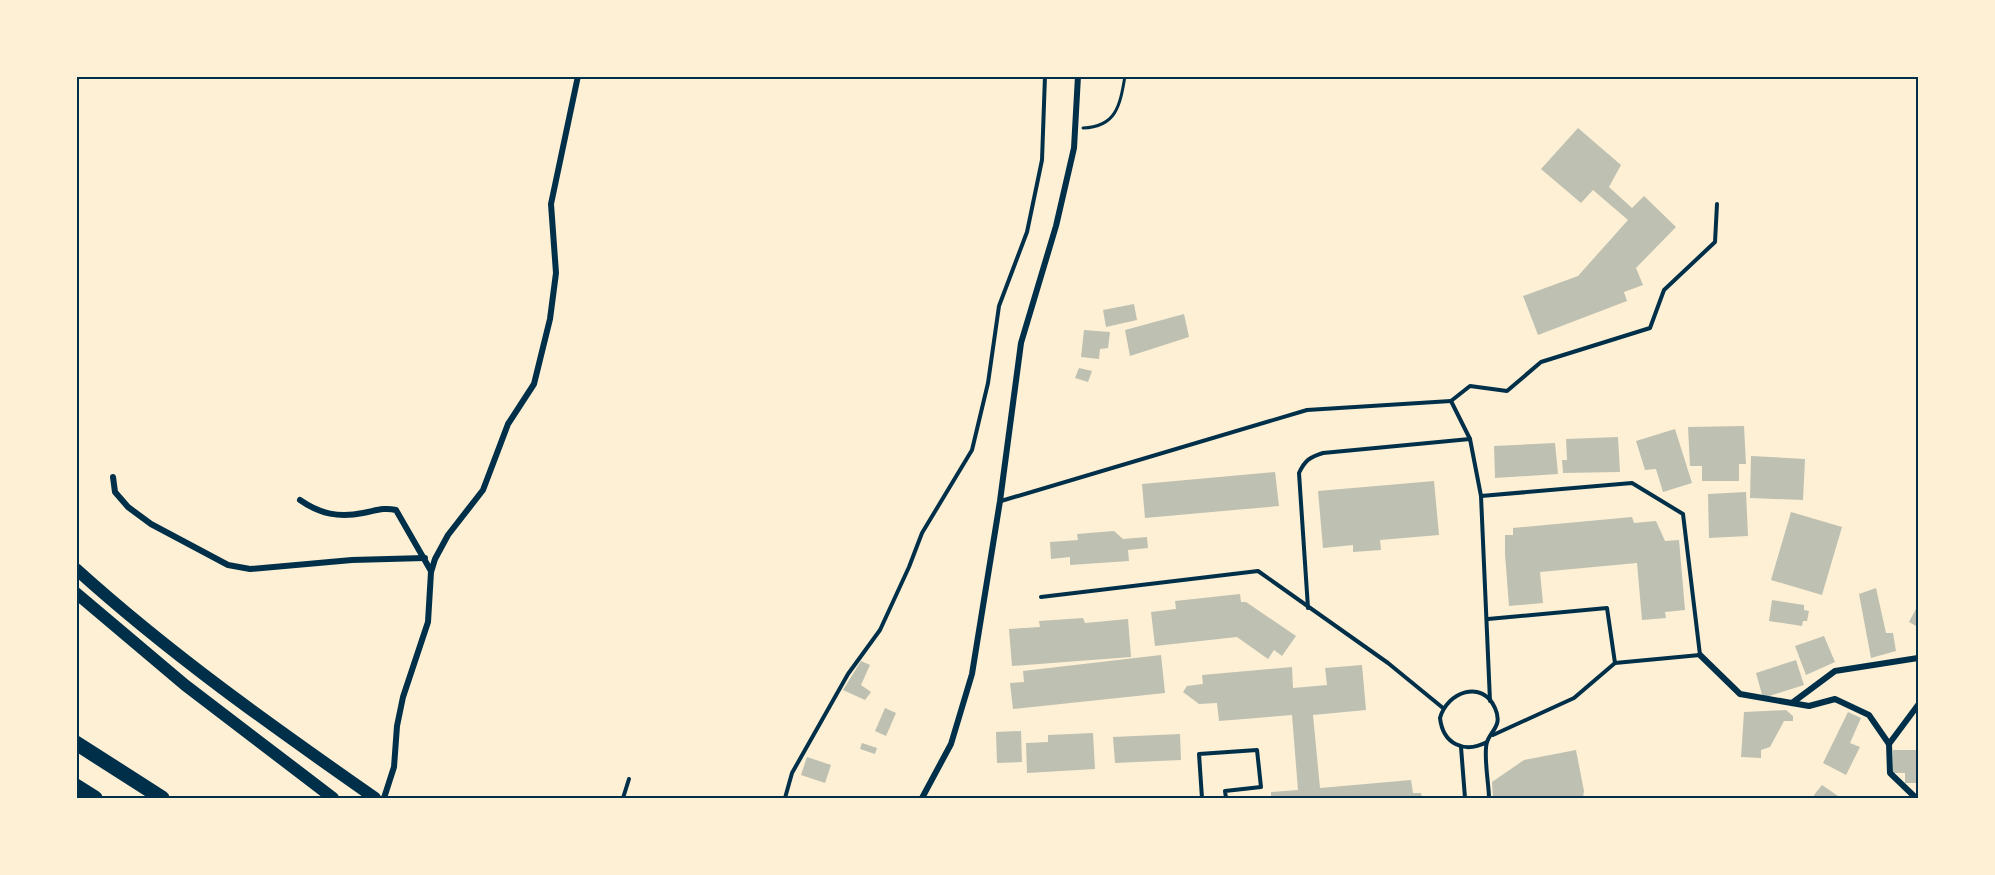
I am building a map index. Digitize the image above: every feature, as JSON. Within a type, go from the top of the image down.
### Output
[{"type":"highway","points":[[76,743],[162,798]]},
{"type":"highway","points":[[76,786],[95,798]]},
{"type":"main road","points":[[76,569],[187,662],[375,798]]},
{"type":"main road","points":[[76,593],[185,685],[333,798]]},
{"type":"street","points":[[384,798],[394,767],[397,726],[403,697],[428,622],[431,572],[448,535],[483,490],[508,424],[534,384],[550,319],[556,273],[551,204],[578,76]]},
{"type":"street","points":[[922,798],[951,744],[972,674],[1000,501],[1021,343],[1056,226],[1074,148],[1078,76]]},
{"type":"street","points":[[113,477],[115,492],[128,507],[151,524],[228,565],[250,569],[352,560],[424,558]]},
{"type":"street","points":[[300,500],[313,509],[342,516],[386,508],[396,510],[431,572]]},
{"type":"street","points":[[1700,655],[1740,694],[1809,706],[1835,699],[1869,715],[1889,744],[1890,772],[1916,798]]},
{"type":"street","points":[[1792,704],[1835,671],[1918,658]]},
{"type":"street","points":[[1889,744],[1918,705]]},
{"type":"lane","points":[[785,798],[792,773],[848,674],[880,630],[922,533],[972,450],[988,383],[999,306],[1027,232],[1042,160],[1045,76]]},
{"type":"lane","points":[[1000,501],[1307,410],[1451,401],[1470,386],[1507,392],[1540,362],[1650,328],[1664,290],[1715,242],[1717,204]]},
{"type":"lane","points":[[1451,401],[1470,439],[1481,496],[1490,701],[1497,717],[1493,735]]},
{"type":"lane","points":[[1308,608],[1299,473],[1310,457],[1323,453],[1470,439]]},
{"type":"lane","points":[[1481,496],[1632,483],[1683,514],[1700,655],[1615,663],[1574,698],[1493,735],[1487,742],[1470,748],[1452,743],[1441,727],[1443,708],[1456,694],[1465,692],[1474,692],[1490,701]]},
{"type":"lane","points":[[1041,597],[1258,572],[1388,663],[1443,708]]},
{"type":"lane","points":[[1488,619],[1607,608],[1615,663]]},
{"type":"lane","points":[[1487,742],[1489,798]]},
{"type":"lane","points":[[1461,747],[1465,798]]},
{"type":"lane","points":[[1202,798],[1199,754],[1257,750],[1261,787],[1225,791],[1226,798]]},
{"type":"lane","points":[[623,798],[629,779]]},
{"type":"path","points":[[1076,128],[1100,128],[1111,121],[1125,76]]},
{"type":"building","points":[[1578,128],[1621,165],[1609,187],[1632,208],[1644,196],[1676,227],[1636,268],[1643,285],[1624,292],[1627,301],[1538,335],[1523,296],[1578,276],[1628,220],[1593,190],[1581,203],[1541,169]]},
{"type":"building","points":[[1134,304],[1137,320],[1106,327],[1103,310]]},
{"type":"building","points":[[1184,314],[1189,337],[1130,356],[1125,330]]},
{"type":"building","points":[[1084,330],[1110,332],[1108,348],[1100,349],[1099,359],[1081,357]]},
{"type":"building","points":[[1079,368],[1092,371],[1088,382],[1075,378]]},
{"type":"building","points":[[1744,426],[1746,464],[1739,464],[1739,481],[1702,481],[1702,466],[1690,466],[1688,427]]},
{"type":"building","points":[[1675,429],[1692,483],[1663,492],[1656,469],[1645,470],[1636,441]]},
{"type":"building","points":[[1618,437],[1620,472],[1563,473],[1562,460],[1567,460],[1566,439]]},
{"type":"building","points":[[1555,443],[1558,474],[1495,478],[1494,446]]},
{"type":"building","points":[[1751,456],[1805,459],[1803,500],[1750,498]]},
{"type":"building","points":[[1275,472],[1279,506],[1145,518],[1142,484]]},
{"type":"building","points":[[1434,481],[1439,535],[1380,540],[1381,550],[1353,552],[1353,545],[1323,548],[1318,491]]},
{"type":"building","points":[[1746,492],[1748,536],[1709,538],[1708,494]]},
{"type":"building","points":[[1791,512],[1842,527],[1822,595],[1771,580]]},
{"type":"building","points":[[1632,517],[1634,523],[1656,521],[1665,541],[1679,540],[1685,610],[1665,612],[1666,618],[1642,620],[1637,563],[1540,572],[1543,603],[1509,606],[1505,535],[1513,535],[1513,528]]},
{"type":"building","points":[[1114,531],[1123,539],[1147,537],[1148,548],[1128,550],[1129,561],[1070,565],[1070,557],[1051,559],[1050,542],[1078,540],[1077,534]]},
{"type":"building","points":[[1876,588],[1886,633],[1893,633],[1896,651],[1871,658],[1859,594]]},
{"type":"building","points":[[1240,594],[1241,602],[1246,602],[1296,636],[1282,656],[1274,650],[1268,659],[1237,637],[1155,646],[1151,612],[1176,609],[1175,601]]},
{"type":"building","points":[[1772,600],[1804,605],[1804,610],[1809,611],[1807,621],[1803,621],[1802,626],[1769,621]]},
{"type":"building","points":[[1918,605],[1918,627],[1909,622]]},
{"type":"building","points":[[1083,618],[1085,623],[1128,619],[1131,657],[1012,666],[1009,629],[1040,627],[1039,621]]},
{"type":"building","points":[[1824,636],[1835,662],[1806,675],[1795,646]]},
{"type":"building","points":[[1161,655],[1165,693],[1013,709],[1010,683],[1024,682],[1023,671]]},
{"type":"building","points":[[1796,660],[1804,685],[1763,698],[1756,673]]},
{"type":"building","points":[[861,661],[870,665],[861,685],[871,692],[865,700],[843,690]]},
{"type":"building","points":[[1362,665],[1366,710],[1313,715],[1320,788],[1411,780],[1413,793],[1421,793],[1422,798],[1271,798],[1271,792],[1298,790],[1292,715],[1219,721],[1217,703],[1199,704],[1183,692],[1187,686],[1203,684],[1202,675],[1292,667],[1293,688],[1327,685],[1325,668]]},
{"type":"building","points":[[885,708],[896,713],[886,736],[875,731]]},
{"type":"building","points":[[1786,710],[1793,716],[1793,721],[1784,721],[1770,747],[1761,750],[1761,758],[1741,757],[1744,712]]},
{"type":"building","points":[[1848,712],[1861,718],[1850,743],[1860,747],[1846,775],[1823,763]]},
{"type":"building","points":[[1021,731],[1022,762],[997,763],[996,732]]},
{"type":"building","points":[[1093,733],[1095,769],[1027,773],[1026,743],[1048,742],[1048,735]]},
{"type":"building","points":[[1180,734],[1181,760],[1115,763],[1113,737]]},
{"type":"building","points":[[862,743],[877,748],[875,754],[860,749]]},
{"type":"building","points":[[1576,750],[1584,791],[1583,798],[1493,798],[1492,782],[1524,760]]},
{"type":"building","points":[[1893,750],[1918,750],[1916,783],[1905,783],[1905,773],[1893,773]]},
{"type":"building","points":[[807,757],[831,765],[825,783],[801,775]]},
{"type":"building","points":[[1822,785],[1841,798],[1815,798],[1814,795]]}]
